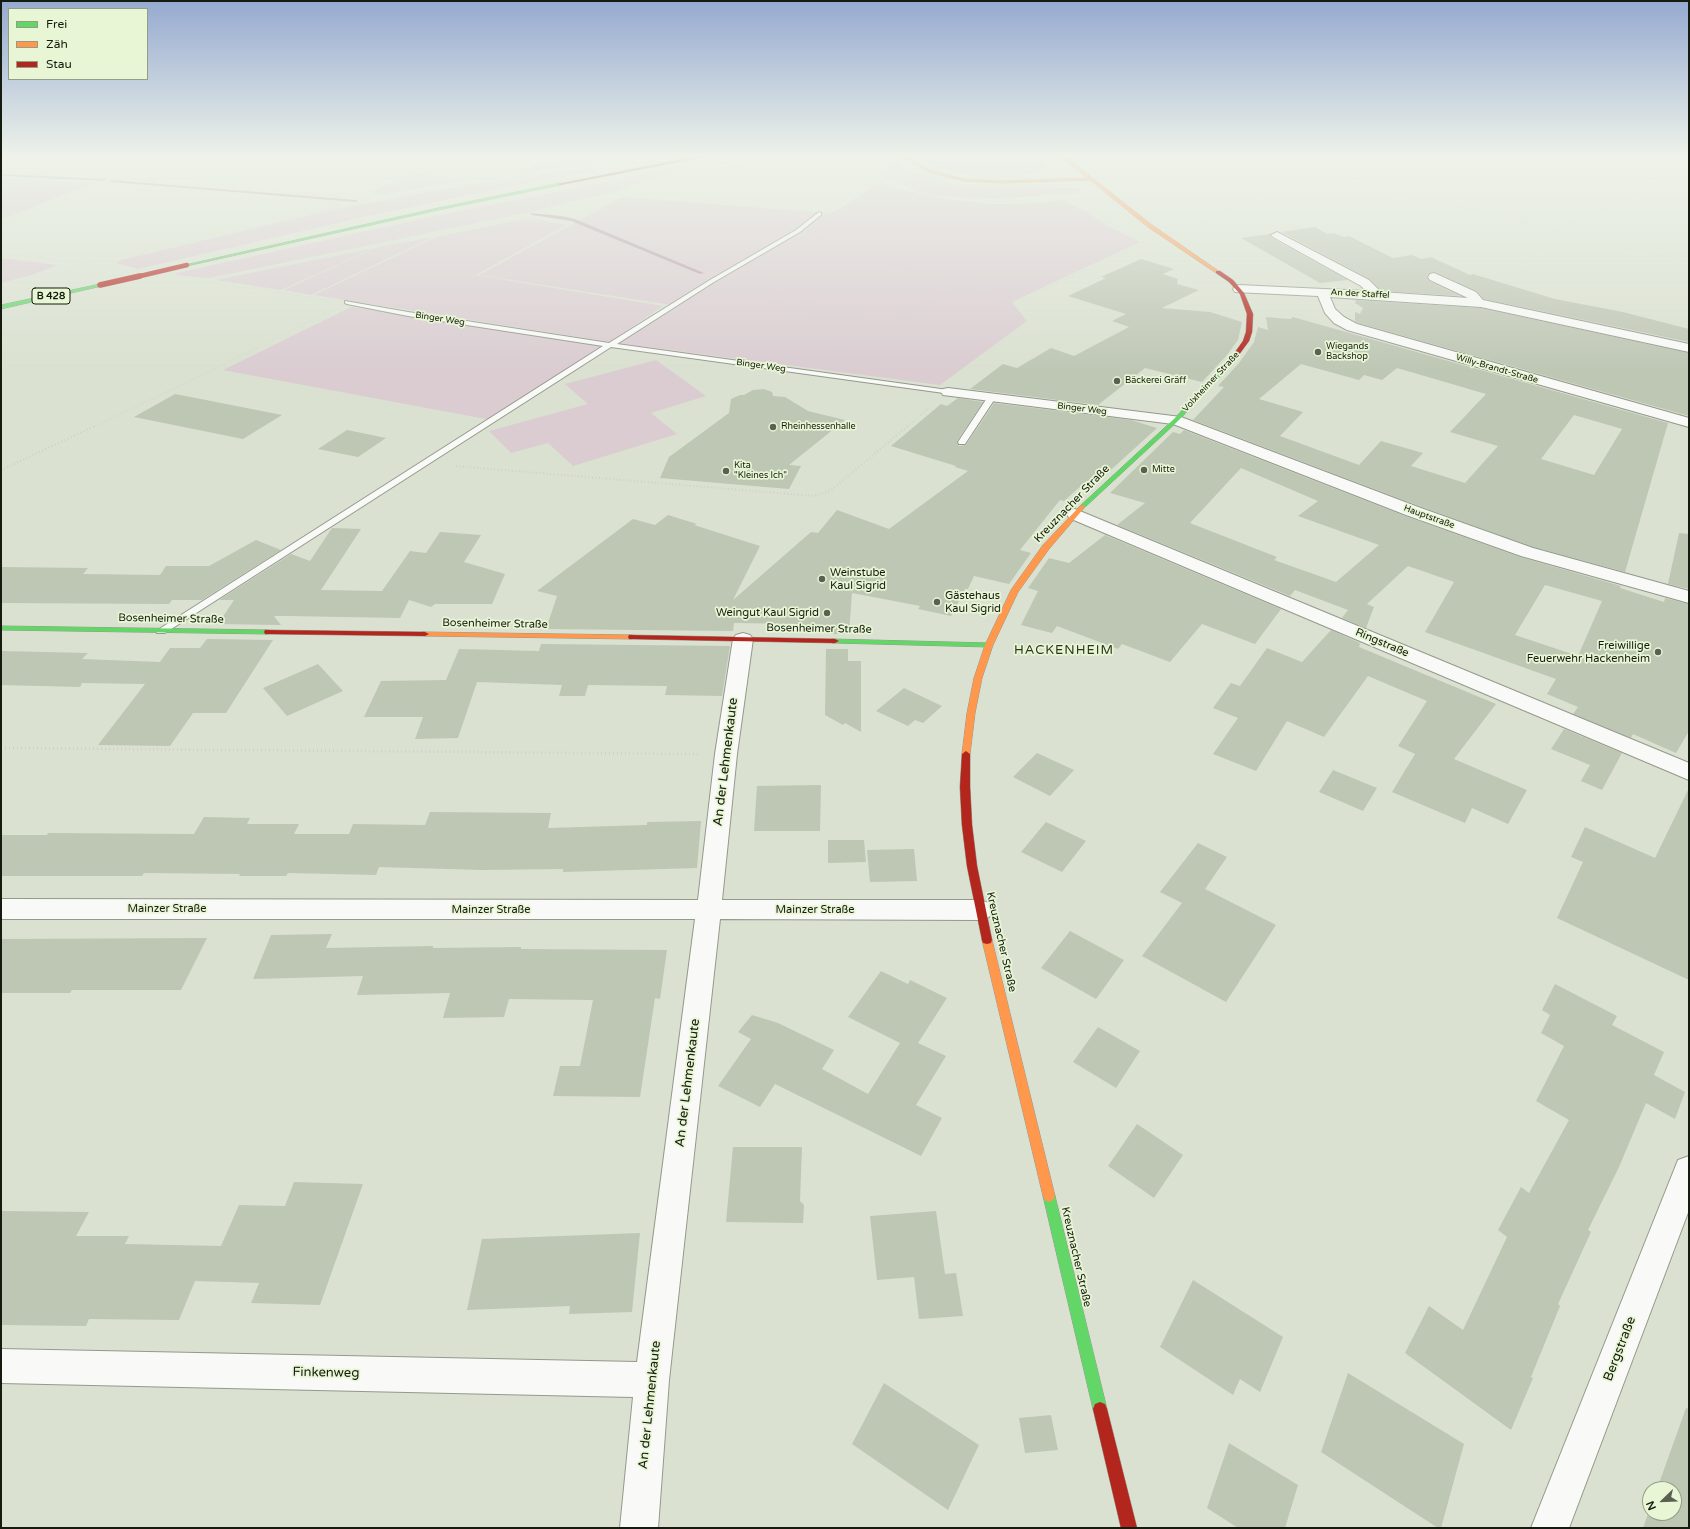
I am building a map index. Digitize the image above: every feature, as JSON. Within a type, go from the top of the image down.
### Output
[{"type":"main road","name":"B 428","points":[[1,307],[352,228]]},
{"type":"main road","name":"Volxheimer Straße","points":[[1154,228],[1219,272],[1239,289],[1245,299],[1250,314],[1249,332],[1246,341],[1233,360],[1176,420]]},
{"type":"main road","name":"Kreuznacher Straße","points":[[1129,1528],[980,910],[972,866],[967,825],[965,787],[966,751],[971,713],[978,678],[988,645],[1014,592],[1029,568],[1076,514],[1176,420]]},
{"type":"main road","name":"Bosenheimer Straße","points":[[1,628],[743,639],[988,645]]},
{"type":"street","points":[[1277,235],[1365,283],[1378,295]]},
{"type":"street","name":"An der Staffel","points":[[1434,278],[1472,295],[1481,303]]},
{"type":"street","name":"An der Staffel","points":[[1239,289],[1378,295],[1481,303],[1689,348]]},
{"type":"street","name":"Willy-Brandt-Straße","points":[[1323,293],[1329,310],[1339,320],[1352,327],[1689,424]]},
{"type":"street","name":"Binger Weg","points":[[948,392],[1176,420]]},
{"type":"street","name":"Hauptstraße","points":[[1176,420],[1412,512],[1520,549],[1689,597]]},
{"type":"street","name":"Ringstraße","points":[[1076,514],[1689,772]]},
{"type":"street","name":"An der Lehmenkaute","points":[[639,1528],[652,1380],[709,910],[726,754],[743,639]]},
{"type":"street","name":"Mainzer Straße","points":[[1,909],[980,910]]},
{"type":"street","name":"Bergstraße","points":[[1550,1528],[1689,1170]]},
{"type":"street","name":"Finkenweg","points":[[1,1366],[652,1380]]},
{"type":"lane","points":[[161,631],[610,345],[801,228]]},
{"type":"lane","name":"Binger Weg","points":[[347,302],[554,337],[948,392]]},
{"type":"lane","points":[[962,442],[992,397]]},
{"type":"path","points":[[264,269],[466,228]]},
{"type":"path","points":[[580,228],[712,282],[868,331]]},
{"type":"path","points":[[1184,231],[1189,228]]},
{"type":"path","points":[[1541,228],[1689,262]]},
{"type":"path","points":[[1517,276],[1556,232],[1563,228]]},
{"type":"path","points":[[798,231],[1011,304],[1144,242],[1140,240]]},
{"type":"path","points":[[202,282],[210,280]]},
{"type":"path","points":[[820,374],[868,331],[884,327],[961,286]]},
{"type":"path","points":[[1,470],[217,368],[347,302]]},
{"type":"path","points":[[443,350],[456,352],[482,350],[499,354],[522,356],[529,354],[554,337]]},
{"type":"path","points":[[423,464],[814,496],[830,491],[948,392]]},
{"type":"path","points":[[1,748],[726,754]]},
{"type":"shaded area","points":[[254,228],[315,228],[138,269],[116,263],[121,260]]},
{"type":"shaded area","points":[[379,228],[451,228],[209,278],[175,275],[177,273]]},
{"type":"shaded area","points":[[478,228],[560,228],[476,275],[663,306],[610,342],[314,295],[436,237]]},
{"type":"shaded area","points":[[565,228],[1113,228],[1140,242],[1012,302],[1027,321],[940,385],[617,343],[678,306],[479,275]]},
{"type":"shaded area","points":[[433,237],[311,295],[284,290],[378,247]]},
{"type":"shaded area","points":[[375,248],[281,290],[216,280]]},
{"type":"shaded area","points":[[1,258],[57,265],[35,274],[1,283]]},
{"type":"shaded area","points":[[351,307],[408,314],[610,345],[491,420],[223,370]]},
{"type":"shaded area","points":[[656,360],[706,396],[651,413],[677,434],[573,466],[548,443],[511,453],[489,431],[588,404],[565,384]]},
{"type":"building","points":[[1317,228],[1327,234],[1334,233],[1343,237],[1349,236],[1393,258],[1412,255],[1421,259],[1431,257],[1470,275],[1473,274],[1555,299],[1623,312],[1689,329],[1689,342],[1484,299],[1477,291],[1435,272],[1430,273],[1427,276],[1429,281],[1460,296],[1382,291],[1370,279],[1281,232]]},
{"type":"building","points":[[1270,234],[1272,238],[1348,280],[1320,283],[1241,238]]},
{"type":"building","points":[[1141,259],[1174,269],[1163,274],[1178,279],[1177,284],[1199,290],[1162,308],[1210,312],[1242,322],[1238,340],[1227,355],[1202,382],[1145,368],[1098,405],[970,389],[1003,364],[1017,368],[1051,348],[1074,356],[1129,327],[1112,321],[1126,314],[1068,296],[1106,278],[1101,277]]},
{"type":"building","points":[[1356,300],[1481,308],[1689,353],[1689,416],[1358,323],[1355,321],[1355,312],[1360,314],[1363,308],[1355,303]]},
{"type":"building","points":[[1266,317],[1290,319],[1293,317],[1668,423],[1625,572],[1533,547],[1419,506],[1193,420],[1224,387],[1218,386],[1239,363],[1254,342],[1258,327],[1268,330]],"holes":[[[1301,364],[1359,380],[1364,375],[1382,380],[1397,368],[1486,394],[1450,432],[1498,446],[1465,483],[1411,466],[1423,453],[1381,441],[1359,465],[1280,436],[1303,412],[1259,399]],[[1574,415],[1622,429],[1594,475],[1541,459]]]},
{"type":"building","points":[[764,389],[772,392],[773,396],[785,397],[808,411],[845,420],[789,465],[801,466],[789,489],[660,478],[669,457],[729,413],[731,399],[744,395],[753,390]]},
{"type":"building","points":[[175,394],[282,415],[243,439],[134,417]]},
{"type":"building","points":[[958,398],[983,402],[957,441],[959,446],[966,445],[994,403],[1131,420],[1157,428],[1092,487],[1082,485],[1064,501],[1060,500],[1020,550],[1031,553],[1009,584],[974,576],[968,589],[965,589],[951,616],[918,609],[920,606],[852,593],[849,634],[827,634],[827,625],[803,624],[734,623],[733,631],[546,629],[557,596],[537,591],[633,519],[655,525],[668,515],[760,546],[733,600],[811,532],[818,533],[837,510],[889,529],[968,471],[891,446],[941,404],[947,406]]},
{"type":"building","points":[[347,430],[386,438],[358,457],[318,449]]},
{"type":"building","points":[[1184,430],[1405,516],[1520,557],[1621,586],[1620,588],[1664,602],[1665,598],[1689,604],[1689,731],[1676,753],[1633,734],[1631,738],[1573,714],[1578,707],[1547,694],[1556,679],[1425,632],[1454,582],[1408,566],[1367,604],[1374,607],[1366,628],[1342,618],[1348,610],[1295,590],[1290,596],[1117,525],[1145,503],[1110,493],[1173,432],[1180,434]],"holes":[[[1241,468],[1318,501],[1298,516],[1379,545],[1336,582],[1274,560],[1277,557],[1190,523]],[[1545,585],[1602,601],[1578,656],[1515,635]]]},
{"type":"building","points":[[332,528],[361,529],[321,590],[382,591],[410,551],[426,553],[440,532],[481,535],[464,562],[505,574],[492,604],[435,604],[431,607],[409,600],[400,618],[274,616],[281,625],[218,624],[234,600],[219,600],[291,554],[310,561]]},
{"type":"building","points":[[1679,533],[1689,534],[1689,589],[1668,584]]},
{"type":"building","points":[[1105,535],[1281,609],[1255,644],[1202,624],[1170,662],[1122,644],[1118,649],[1057,626],[1052,633],[1021,625],[1038,591],[1028,588],[1049,558],[1069,563]]},
{"type":"building","points":[[256,540],[281,550],[202,600],[172,600],[169,604],[1,603],[1,567],[88,568],[83,574],[160,575],[166,566],[209,566]]},
{"type":"building","points":[[1331,630],[1360,643],[1359,647],[1496,704],[1454,759],[1527,790],[1508,824],[1472,808],[1465,823],[1392,792],[1415,754],[1398,746],[1427,701],[1368,676],[1324,737],[1287,721],[1256,771],[1213,754],[1238,718],[1213,708],[1231,683],[1240,686],[1267,648],[1302,662]]},
{"type":"building","points":[[207,639],[273,640],[226,713],[193,713],[170,746],[98,745],[145,684],[82,683],[80,687],[1,685],[1,651],[88,653],[82,659],[160,662],[170,648],[200,648]]},
{"type":"building","points":[[541,644],[730,646],[722,696],[665,695],[667,686],[588,685],[585,696],[559,696],[562,685],[477,682],[458,738],[415,739],[423,717],[364,717],[381,681],[446,680],[459,649],[539,651]]},
{"type":"building","points":[[826,649],[848,649],[848,661],[861,661],[861,732],[845,723],[843,725],[825,715]]},
{"type":"building","points":[[318,664],[343,691],[287,716],[263,688]]},
{"type":"building","points":[[904,688],[942,706],[923,723],[915,720],[908,726],[876,711]]},
{"type":"building","points":[[1564,729],[1622,753],[1602,790],[1581,781],[1590,765],[1551,749]]},
{"type":"building","points":[[1037,753],[1074,770],[1050,796],[1013,777]]},
{"type":"building","points":[[1333,770],[1377,788],[1363,811],[1319,792]]},
{"type":"building","points":[[821,785],[820,831],[754,831],[757,786]]},
{"type":"building","points":[[1689,788],[1689,980],[1557,918],[1583,862],[1571,857],[1585,827],[1655,858]]},
{"type":"building","points":[[430,812],[551,813],[548,828],[647,825],[647,822],[701,821],[697,868],[563,872],[563,869],[482,870],[379,867],[376,875],[288,873],[286,876],[239,876],[240,874],[144,873],[142,876],[1,876],[1,835],[47,835],[48,833],[194,834],[204,817],[250,818],[247,824],[299,824],[294,834],[349,834],[353,824],[425,825]]},
{"type":"building","points":[[1046,822],[1086,841],[1062,872],[1021,852]]},
{"type":"building","points":[[828,840],[864,840],[866,862],[828,863]]},
{"type":"building","points":[[1198,843],[1227,857],[1205,889],[1276,925],[1226,1002],[1142,956],[1182,903],[1160,892]]},
{"type":"building","points":[[914,849],[917,881],[870,882],[867,850]]},
{"type":"building","points":[[1070,931],[1124,960],[1096,999],[1041,968]]},
{"type":"building","points":[[332,934],[326,948],[433,946],[433,948],[521,947],[521,949],[667,950],[660,999],[655,998],[640,1097],[553,1096],[560,1066],[580,1066],[593,1000],[509,999],[504,1017],[443,1018],[450,993],[357,995],[363,976],[253,979],[271,935]]},
{"type":"building","points":[[207,938],[181,990],[72,990],[70,993],[1,993],[1,939]]},
{"type":"building","points":[[881,971],[908,984],[910,980],[947,998],[918,1043],[946,1056],[916,1105],[942,1118],[921,1156],[775,1084],[760,1107],[718,1086],[751,1039],[738,1032],[752,1015],[778,1023],[834,1050],[822,1069],[868,1094],[900,1043],[848,1017]]},
{"type":"building","points":[[1555,984],[1617,1016],[1612,1025],[1664,1052],[1654,1075],[1685,1092],[1675,1119],[1646,1103],[1619,1167],[1588,1230],[1591,1232],[1558,1304],[1560,1306],[1531,1377],[1533,1378],[1511,1430],[1405,1353],[1429,1306],[1463,1330],[1507,1237],[1498,1230],[1521,1187],[1529,1193],[1569,1120],[1536,1101],[1564,1046],[1541,1033],[1550,1015],[1542,1010]]},
{"type":"building","points":[[1098,1027],[1140,1051],[1116,1088],[1073,1062]]},
{"type":"building","points":[[1137,1124],[1183,1155],[1154,1198],[1108,1166]]},
{"type":"building","points":[[733,1147],[802,1147],[800,1201],[804,1205],[803,1223],[726,1222]]},
{"type":"building","points":[[294,1182],[363,1184],[320,1305],[251,1303],[259,1283],[195,1281],[179,1320],[89,1319],[86,1326],[1,1325],[1,1211],[89,1212],[76,1236],[129,1236],[125,1244],[221,1246],[239,1205],[285,1206]]},
{"type":"building","points":[[936,1211],[945,1274],[956,1273],[963,1316],[919,1319],[914,1277],[877,1280],[870,1216]]},
{"type":"building","points":[[640,1233],[632,1312],[569,1314],[570,1306],[467,1310],[482,1239]]},
{"type":"building","points":[[1193,1280],[1283,1337],[1260,1392],[1240,1379],[1233,1395],[1160,1347]]},
{"type":"building","points":[[1348,1373],[1464,1444],[1441,1528],[1438,1528],[1321,1452]]},
{"type":"building","points":[[884,1383],[979,1445],[948,1510],[852,1444]]},
{"type":"building","points":[[1686,1408],[1689,1409],[1689,1528],[1643,1528],[1645,1521],[1682,1521],[1682,1481],[1660,1481]]},
{"type":"building","points":[[1051,1415],[1058,1450],[1025,1453],[1019,1418]]},
{"type":"building","points":[[1229,1443],[1298,1485],[1285,1528],[1238,1528],[1207,1508]]},
{"type":"waterway","points":[[593,228],[702,273]]},
{"type":"traffic: fast","points":[[187,265],[351,228]]},
{"type":"traffic: fast","points":[[1,307],[100,285]]},
{"type":"traffic: fast","points":[[1082,507],[1176,420],[1220,373]]},
{"type":"traffic: fast","points":[[1,628],[268,632]]},
{"type":"traffic: fast","points":[[835,641],[989,645]]},
{"type":"traffic: fast","points":[[1049,1196],[1100,1409]]},
{"type":"traffic: slow","points":[[1153,228],[1218,272]]},
{"type":"traffic: slow","points":[[966,754],[971,713],[978,678],[989,645],[1014,592],[1046,547],[1082,507]]},
{"type":"traffic: slow","points":[[425,634],[632,637]]},
{"type":"traffic: slow","points":[[987,940],[1049,1196]]},
{"type":"traffic: jam","points":[[100,285],[187,265]]},
{"type":"traffic: jam","points":[[1218,272],[1231,281],[1242,294],[1250,314],[1249,332],[1246,341],[1233,359],[1220,373]]},
{"type":"traffic: jam","points":[[268,632],[425,634]]},
{"type":"traffic: jam","points":[[632,637],[835,641]]},
{"type":"traffic: jam","points":[[966,754],[965,787],[967,825],[972,866],[987,940]]},
{"type":"traffic: jam","points":[[1100,1409],[1129,1528]]},
{"type":"place","name":"Wiegands Backshop","points":[[1318,352]]},
{"type":"place","name":"Bäckerei Gräff","points":[[1117,381]]},
{"type":"place","name":"Rheinhessenhalle","points":[[773,427]]},
{"type":"place","name":"Mitte","points":[[1144,470]]},
{"type":"place","name":"Kita \"Kleines Ich\"","points":[[726,471]]},
{"type":"place","name":"Weinstube Kaul Sigrid","points":[[822,579]]},
{"type":"place","name":"Gästehaus Kaul Sigrid","points":[[937,602]]},
{"type":"place","name":"Weingut Kaul Sigrid","points":[[827,613]]},
{"type":"place","name":"Freiwillige Feuerwehr Hackenheim","points":[[1658,652]]},
{"type":"district","name":"HACKENHEIM","points":[[1064,651]]}]
